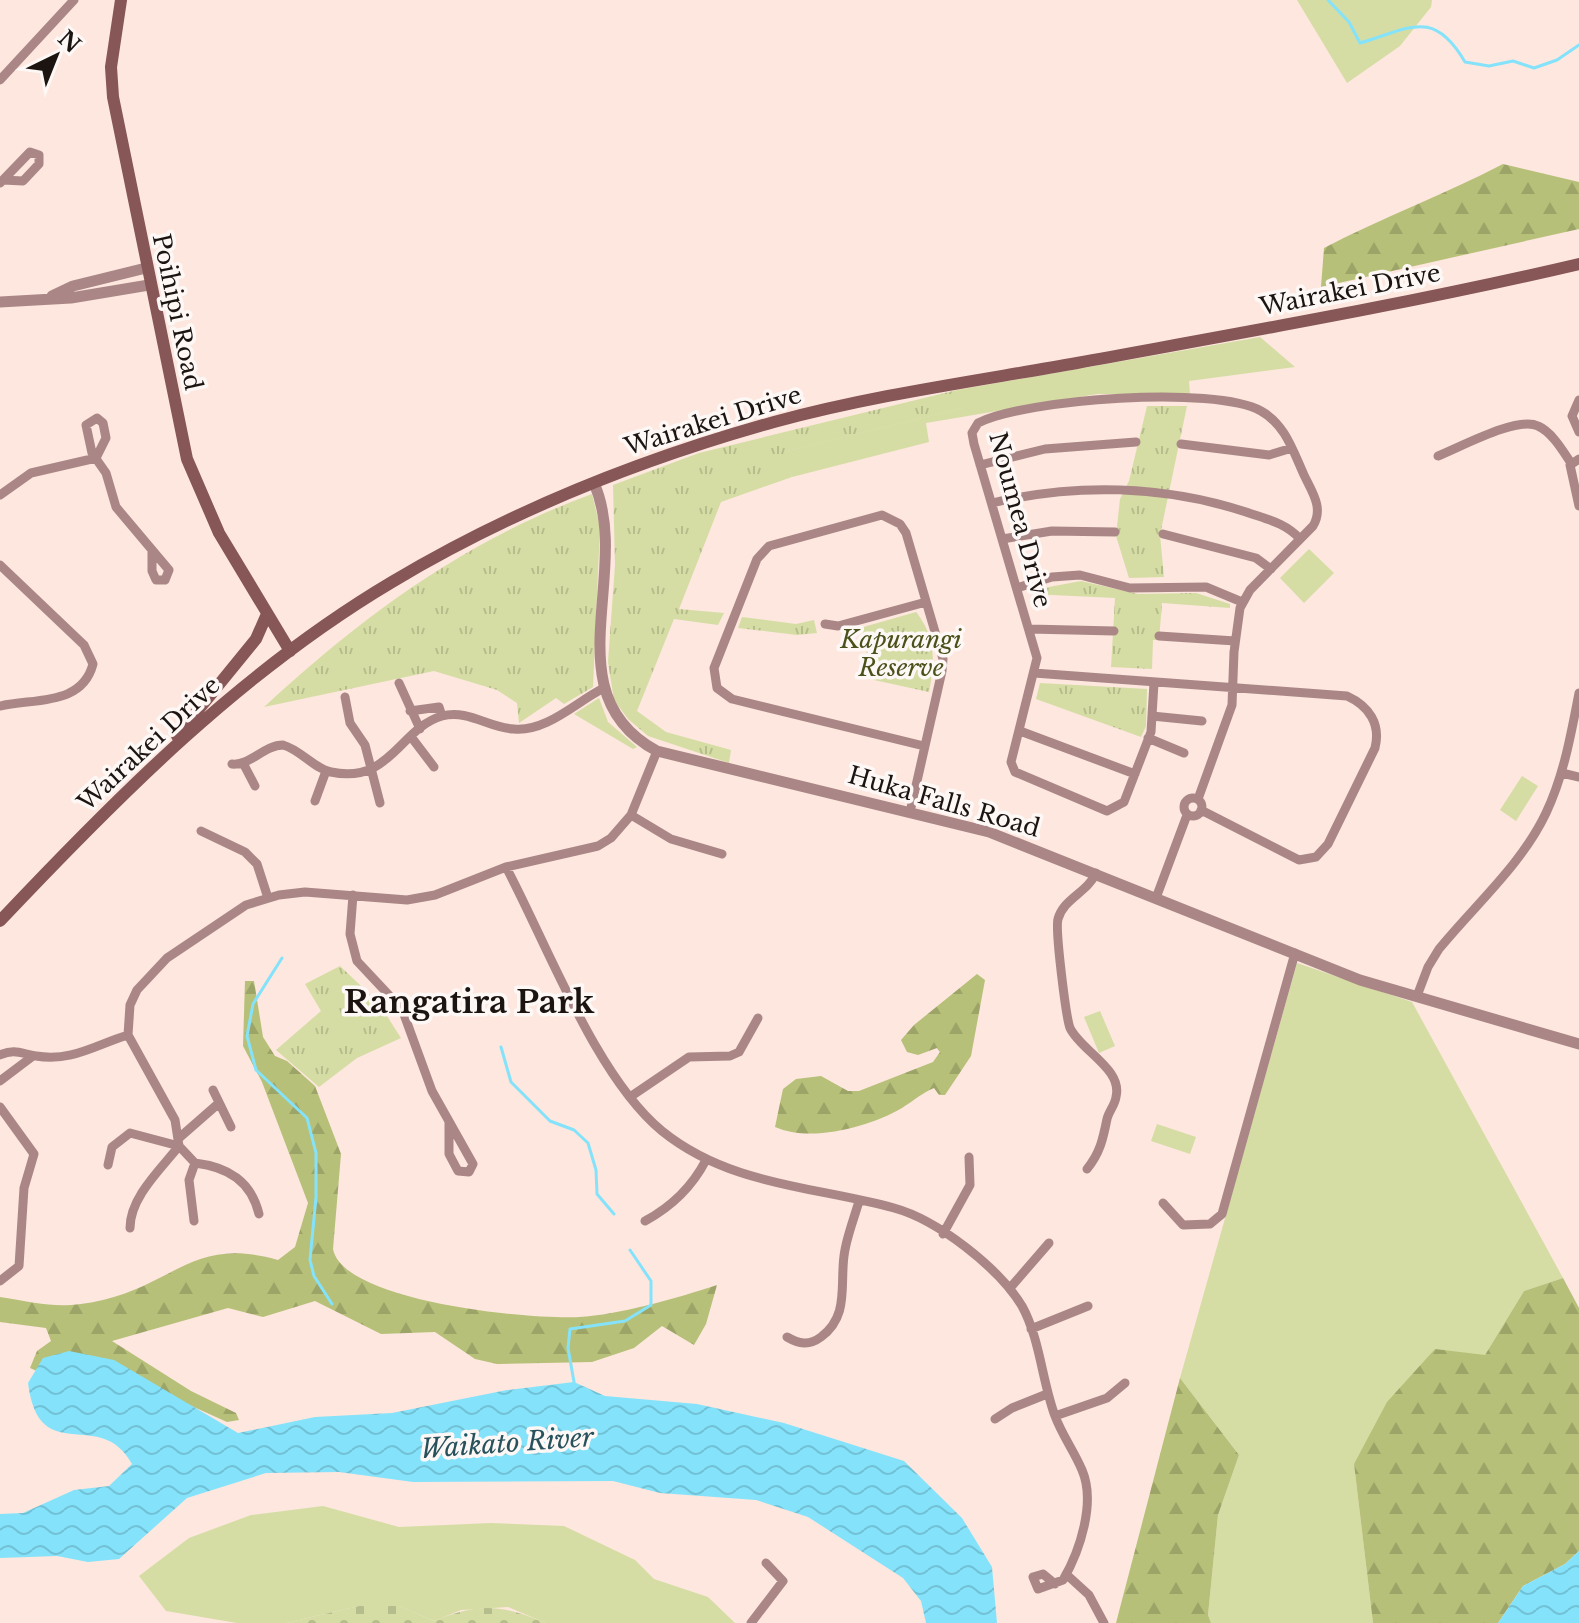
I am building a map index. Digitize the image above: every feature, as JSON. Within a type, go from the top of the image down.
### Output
[{"type":"main road","name":"Poihipi Road","points":[[121,0],[112,53],[113,97],[181,435],[196,486],[290,651]]},
{"type":"main road","name":"Wairakei Drive","points":[[0,921],[158,760],[290,651],[389,583],[549,500],[713,441],[820,411],[1253,331],[1579,264]]},
{"type":"main road","points":[[158,760],[256,639],[267,614]]},
{"type":"street","points":[[0,80],[74,0]]},
{"type":"street","points":[[48,298],[73,286],[146,268]]},
{"type":"street","points":[[0,302],[149,285]]},
{"type":"street","name":"Noumea Drive","points":[[1154,683],[1148,738],[1124,802],[1107,811],[1018,776],[1011,762],[1037,658],[972,433],[983,421],[1116,398],[1170,398],[1250,406],[1273,418],[1292,448],[1318,509],[1316,521],[1242,602]]},
{"type":"street","points":[[1579,400],[1572,416],[1579,432]]},
{"type":"street","points":[[1438,456],[1504,429],[1530,423],[1545,430],[1575,461],[1570,478],[1579,504]]},
{"type":"street","points":[[980,465],[1045,449],[1136,442]]},
{"type":"street","points":[[1181,444],[1269,455],[1292,448]]},
{"type":"street","points":[[0,495],[31,473],[96,458],[106,473],[116,507],[152,551]]},
{"type":"street","name":"Huka Falls Road","points":[[594,483],[604,515],[602,689],[618,721],[641,742],[657,751],[1012,839],[1360,980],[1579,1044]]},
{"type":"street","points":[[992,503],[1070,491],[1160,493],[1201,500],[1258,516],[1283,525],[1300,539]]},
{"type":"street","points":[[910,812],[943,659],[906,533],[893,518],[870,516],[776,543],[757,559],[714,668],[713,680],[723,696],[924,746]]},
{"type":"street","points":[[1002,539],[1052,531],[1115,532]]},
{"type":"street","points":[[1163,534],[1256,558],[1271,569]]},
{"type":"street","points":[[0,565],[84,645],[93,664],[86,681],[68,695],[0,706]]},
{"type":"street","points":[[1017,588],[1052,577],[1080,575],[1130,588],[1206,587],[1242,602],[1235,641],[1234,688],[1232,705],[1198,799],[1201,810],[1299,860],[1316,857],[1328,844],[1375,748],[1377,732],[1373,717],[1362,705],[1347,696],[1234,688],[1154,683],[1034,673]]},
{"type":"street","points":[[825,624],[838,626],[926,602]]},
{"type":"street","points":[[1029,629],[1114,631]]},
{"type":"street","points":[[1159,636],[1235,641]]},
{"type":"street","points":[[399,683],[420,729]]},
{"type":"street","points":[[232,764],[243,763],[276,745],[283,745],[326,771],[344,774],[372,769],[420,729],[442,716],[470,716],[501,727],[526,728],[545,723],[602,689]]},
{"type":"street","points":[[1417,996],[1439,949],[1529,844],[1546,813],[1562,773],[1579,693]]},
{"type":"street","points":[[345,697],[350,723],[365,745],[380,803]]},
{"type":"street","points":[[410,711],[439,707],[442,716]]},
{"type":"street","points":[[1152,716],[1202,721]]},
{"type":"street","points":[[1020,731],[1135,774]]},
{"type":"street","points":[[412,738],[434,767]]},
{"type":"street","points":[[1148,738],[1184,753]]},
{"type":"street","points":[[259,1214],[255,1195],[238,1177],[195,1163],[179,1142],[175,1120],[128,1035],[130,1005],[145,978],[225,917],[268,898],[305,892],[407,900],[435,895],[506,867],[598,846],[611,838],[631,815],[657,751]]},
{"type":"street","points":[[243,763],[255,786]]},
{"type":"street","points":[[315,801],[326,771]]},
{"type":"street","points":[[1562,773],[1579,777]]},
{"type":"street","points":[[1156,898],[1187,815],[1184,803],[1188,798],[1198,799]]},
{"type":"street","points":[[1187,815],[1193,816],[1201,810]]},
{"type":"street","points":[[631,815],[671,839],[722,854]]},
{"type":"street","points":[[201,831],[245,852],[257,864],[268,898]]},
{"type":"street","points":[[506,867],[603,1059],[630,1097],[661,1130],[706,1160],[759,1180],[897,1209],[943,1234],[986,1264],[1010,1288],[1031,1329],[1047,1394],[1087,1487],[1085,1518],[1066,1574],[1055,1584]]},
{"type":"street","points":[[1087,1169],[1103,1145],[1107,1117],[1117,1096],[1116,1084],[1111,1074],[1071,1030],[1056,931],[1063,907],[1085,890],[1096,873]]},
{"type":"street","points":[[353,895],[352,949],[365,972],[402,1009],[432,1091],[473,1164],[469,1172],[458,1171],[450,1157],[449,1122]]},
{"type":"street","points":[[1163,1203],[1183,1225],[1210,1224],[1222,1214],[1295,953]]},
{"type":"street","points":[[630,1097],[689,1057],[730,1056],[739,1052],[758,1018]]},
{"type":"street","points":[[0,1055],[17,1050],[33,1056],[68,1058],[128,1035]]},
{"type":"street","points":[[0,1081],[33,1056]]},
{"type":"street","points":[[213,1090],[231,1127]]},
{"type":"street","points":[[130,1228],[139,1200],[155,1173],[179,1142],[219,1103]]},
{"type":"street","points":[[0,1107],[34,1154],[24,1188],[19,1266],[0,1281]]},
{"type":"street","points":[[108,1165],[112,1147],[130,1133],[179,1142]]},
{"type":"street","points":[[943,1234],[970,1185],[969,1157]]},
{"type":"street","points":[[645,1221],[663,1211],[684,1191],[706,1160]]},
{"type":"street","points":[[194,1221],[189,1180],[195,1163]]},
{"type":"street","points":[[787,1337],[800,1344],[814,1342],[837,1319],[843,1295],[844,1253],[859,1201]]},
{"type":"street","points":[[1010,1288],[1049,1243]]},
{"type":"street","points":[[1031,1329],[1088,1306]]},
{"type":"street","points":[[1055,1416],[1107,1398],[1125,1383]]},
{"type":"street","points":[[995,1419],[1047,1394]]},
{"type":"street","points":[[751,1623],[783,1581],[766,1563]]},
{"type":"street","points":[[1066,1574],[1089,1595],[1104,1623]]},
{"type":"green space","points":[[1297,0],[1432,0],[1431,7],[1400,46],[1347,83]]},
{"type":"green space","points":[[1503,164],[1579,182],[1579,229],[1321,287],[1324,248]]},
{"type":"green space","points":[[1260,337],[1295,367],[1189,381],[1190,394],[1097,394],[926,423],[929,442],[792,477],[783,452],[962,408],[957,390]]},
{"type":"green space","points":[[957,390],[963,408],[784,452],[792,477],[721,502],[679,609],[724,613],[718,625],[674,619],[637,711],[666,732],[731,750],[729,763],[648,736],[628,719],[614,700],[608,662],[615,565],[613,485],[699,453]]},
{"type":"green space","points":[[1147,406],[1187,406],[1160,535],[1164,577],[1129,578],[1116,536],[1120,499],[1129,481]]},
{"type":"green space","points":[[592,494],[600,527],[593,687],[564,704],[556,698],[519,723],[517,703],[497,690],[434,671],[264,707],[378,612],[458,558],[501,534]]},
{"type":"green space","points":[[1309,549],[1334,573],[1304,603],[1280,578]]},
{"type":"green space","points":[[1081,581],[1138,594],[1196,593],[1230,604],[1230,608],[1162,603],[1159,640],[1153,640],[1152,669],[1111,667],[1115,598],[1031,594],[1033,590]]},
{"type":"green space","name":"Kapurangi Reserve","points":[[916,612],[923,621],[932,650],[929,692],[874,680],[860,628]]},
{"type":"green space","points":[[742,617],[796,624],[814,620],[817,633],[797,635],[738,628]]},
{"type":"green space","points":[[1040,683],[1147,689],[1146,726],[1141,737],[1036,699]]},
{"type":"green space","points":[[599,698],[608,722],[637,747],[633,749],[574,714]]},
{"type":"green space","points":[[1522,776],[1538,786],[1516,821],[1500,810]]},
{"type":"green space","points":[[1297,963],[1412,1002],[1563,1278],[1524,1291],[1485,1355],[1354,1464],[1373,1623],[1211,1623],[1208,1615],[1218,1515],[1239,1455],[1180,1378]]},
{"type":"green space","points":[[340,966],[378,1002],[401,1038],[357,1058],[319,1087],[276,1050],[321,1011],[305,984]]},
{"type":"green space","points":[[977,974],[985,980],[971,1056],[945,1095],[939,1095],[934,1088],[889,1115],[840,1131],[805,1133],[775,1127],[783,1089],[796,1079],[821,1076],[848,1091],[859,1091],[933,1062],[940,1052],[937,1048],[918,1055],[907,1052],[901,1040],[914,1025]]},
{"type":"green space","points":[[245,981],[254,981],[263,1037],[275,1056],[287,1061],[315,1086],[341,1154],[333,1249],[345,1267],[369,1282],[403,1295],[483,1311],[555,1317],[595,1316],[717,1285],[706,1324],[694,1345],[662,1326],[634,1348],[592,1362],[497,1364],[475,1359],[435,1332],[381,1334],[315,1301],[263,1317],[228,1308],[112,1341],[191,1391],[236,1413],[239,1420],[227,1422],[103,1366],[48,1376],[30,1368],[37,1351],[51,1341],[46,1328],[0,1322],[0,1297],[52,1305],[88,1303],[128,1292],[205,1258],[250,1254],[278,1260],[295,1247],[308,1203],[262,1082],[243,1046]]},
{"type":"green space","points":[[1100,1011],[1115,1046],[1099,1053],[1084,1017]]},
{"type":"green space","points":[[1157,1124],[1196,1137],[1190,1154],[1151,1141]]},
{"type":"green space","points":[[1563,1278],[1579,1308],[1579,1551],[1565,1564],[1523,1586],[1498,1623],[1373,1623],[1354,1464],[1387,1402],[1435,1349],[1485,1355],[1524,1291]]},
{"type":"green space","points":[[1180,1378],[1239,1455],[1218,1515],[1208,1615],[1211,1623],[1116,1623]]},
{"type":"green space","points":[[323,1506],[399,1527],[491,1523],[564,1526],[635,1560],[654,1579],[708,1597],[735,1623],[546,1623],[508,1607],[461,1610],[434,1621],[399,1606],[359,1606],[286,1623],[237,1623],[166,1611],[139,1576],[189,1538],[251,1515]]},
{"type":"green space","points":[[359,1606],[399,1606],[434,1621],[465,1611],[503,1609],[546,1623],[286,1623]]},
{"type":"water","name":"Waikato River","points":[[69,1351],[114,1360],[238,1433],[315,1417],[392,1413],[507,1390],[574,1382],[605,1396],[697,1404],[784,1423],[904,1461],[962,1518],[992,1567],[997,1623],[926,1623],[921,1601],[903,1578],[808,1517],[756,1500],[660,1493],[613,1481],[413,1482],[339,1472],[266,1473],[187,1498],[119,1559],[88,1562],[57,1556],[0,1558],[0,1514],[23,1513],[74,1490],[109,1486],[132,1464],[119,1447],[104,1439],[57,1431],[44,1424],[34,1409],[28,1383],[43,1358]]},
{"type":"water","points":[[1579,1551],[1579,1623],[1498,1623],[1523,1586],[1565,1564]]},
{"type":"waterway","points":[[1328,0],[1349,22],[1360,43],[1406,28],[1431,28],[1442,34],[1465,62],[1489,66],[1513,61],[1534,68],[1557,60],[1579,45]]},
{"type":"waterway","points":[[282,958],[253,1004],[247,1036],[256,1070],[307,1118],[316,1153],[316,1197],[310,1260],[314,1276],[332,1304]]},
{"type":"waterway","points":[[501,1047],[511,1082],[550,1121],[574,1130],[588,1143],[596,1170],[597,1194],[614,1214]]},
{"type":"waterway","points":[[574,1382],[568,1348],[570,1329],[625,1321],[651,1305],[651,1281],[630,1250]]},
{"type":"district","name":"Rangatira Park","points":[[469,1002]]}]
